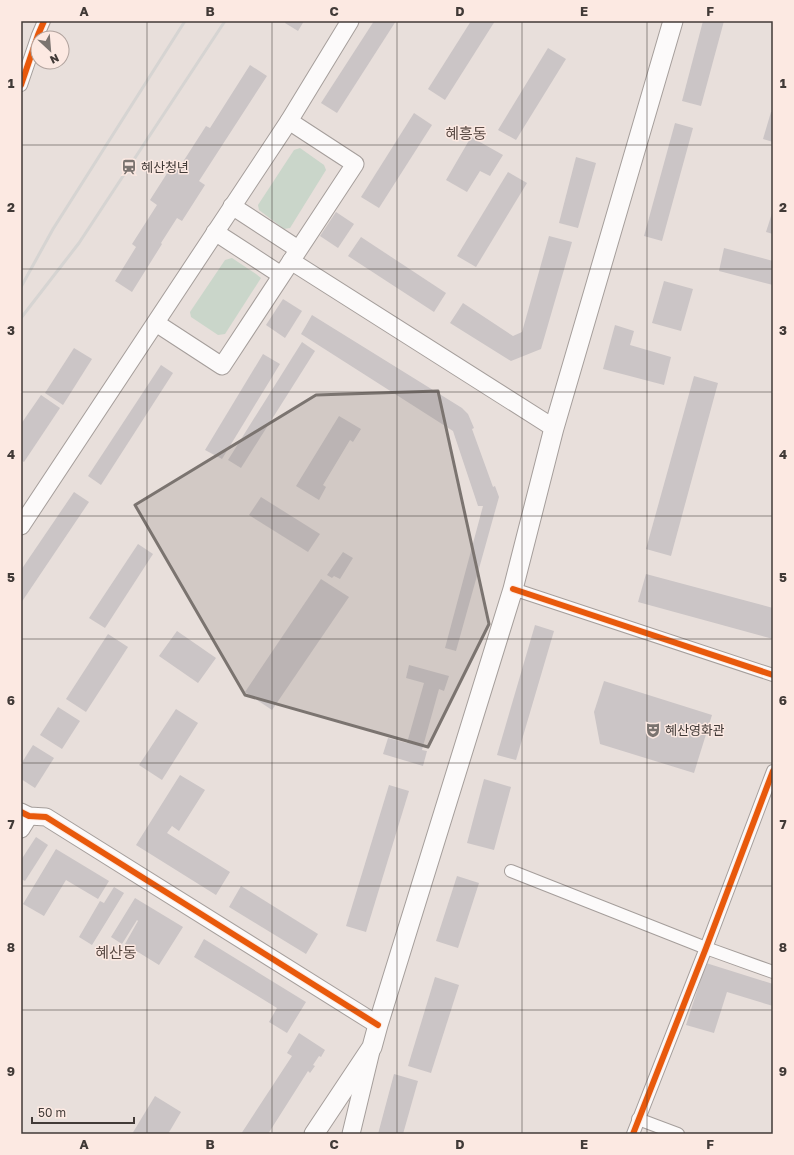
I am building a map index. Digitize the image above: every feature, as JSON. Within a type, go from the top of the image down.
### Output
[{"type":"main road","points":[[21,526],[289,120],[350,21]]},
{"type":"main road","points":[[351,1134],[378,1025],[513,589],[554,428],[673,21]]},
{"type":"main road","points":[[156,323],[222,366],[355,164],[289,120]]},
{"type":"main road","points":[[232,206],[295,255],[554,428]]},
{"type":"main road","points":[[215,232],[281,275]]},
{"type":"main road","points":[[24,819],[46,817],[378,1025]]},
{"type":"main road","points":[[314,1134],[372,1047]]},
{"type":"street","points":[[21,85],[44,21]]},
{"type":"street","points":[[513,589],[773,676]]},
{"type":"street","points":[[633,1134],[773,771]]},
{"type":"street","points":[[511,871],[706,948],[773,972]]},
{"type":"street","points":[[638,1119],[678,1134]]},
{"type":"highlighted area","points":[[438,391],[489,624],[428,747],[245,695],[135,505],[316,395]]},
{"type":"shaded area","points":[[300,148],[324,165],[326,170],[290,228],[284,229],[259,210],[258,205],[294,150]]},
{"type":"shaded area","points":[[232,258],[261,278],[225,334],[218,335],[191,317],[190,312],[225,260]]},
{"type":"building","points":[[286,21],[304,21],[298,31],[285,23]]},
{"type":"building","points":[[374,21],[396,21],[337,113],[321,103]]},
{"type":"building","points":[[471,21],[495,21],[445,100],[428,89]]},
{"type":"building","points":[[703,21],[724,21],[701,106],[682,101]]},
{"type":"building","points":[[548,48],[566,59],[516,140],[498,130]]},
{"type":"building","points":[[250,65],[267,76],[199,181],[205,185],[182,221],[177,218],[132,292],[115,281],[136,247],[132,244],[157,205],[150,200],[173,164],[179,168],[206,126],[210,128]]},
{"type":"building","points":[[771,112],[773,112],[773,142],[763,139]]},
{"type":"building","points":[[414,113],[432,125],[379,208],[361,197]]},
{"type":"building","points":[[675,123],[693,128],[662,241],[644,236]]},
{"type":"building","points":[[471,137],[503,155],[490,176],[480,171],[467,192],[446,180]]},
{"type":"building","points":[[576,157],[596,163],[578,228],[559,223]]},
{"type":"building","points":[[508,172],[527,183],[476,267],[457,256]]},
{"type":"building","points":[[773,210],[773,234],[766,232]]},
{"type":"building","points":[[336,212],[354,224],[338,248],[320,236]]},
{"type":"building","points":[[549,236],[572,242],[541,349],[511,361],[450,323],[463,303],[513,336],[522,332]]},
{"type":"building","points":[[361,237],[446,293],[434,312],[348,256]]},
{"type":"building","points":[[724,248],[773,261],[773,285],[719,271]]},
{"type":"building","points":[[664,281],[693,289],[681,331],[652,323]]},
{"type":"building","points":[[283,299],[302,311],[285,338],[266,325]]},
{"type":"building","points":[[312,315],[462,408],[468,414],[474,428],[472,429],[493,487],[495,486],[499,497],[456,651],[445,648],[483,506],[478,506],[453,431],[301,334]]},
{"type":"building","points":[[615,325],[634,331],[630,345],[671,357],[664,385],[603,369]]},
{"type":"building","points":[[302,342],[315,351],[241,468],[228,460]]},
{"type":"building","points":[[74,348],[92,359],[63,405],[45,393]]},
{"type":"building","points":[[263,354],[280,364],[222,459],[205,450]]},
{"type":"building","points":[[161,365],[173,373],[101,485],[88,476]]},
{"type":"building","points":[[694,376],[718,383],[671,556],[646,549]]},
{"type":"building","points":[[41,395],[60,408],[24,462],[21,460],[21,424]]},
{"type":"building","points":[[339,416],[361,429],[353,442],[350,440],[323,485],[326,487],[319,500],[296,486]]},
{"type":"building","points":[[74,492],[89,502],[21,603],[21,570]]},
{"type":"building","points":[[261,497],[320,534],[308,552],[249,515]]},
{"type":"building","points":[[138,544],[153,554],[105,628],[89,618]]},
{"type":"building","points":[[343,552],[353,558],[340,579],[334,576],[332,578],[327,575]]},
{"type":"building","points":[[646,574],[773,608],[773,639],[638,602]]},
{"type":"building","points":[[321,579],[349,597],[272,710],[245,692]]},
{"type":"building","points":[[535,625],[554,631],[516,760],[497,755]]},
{"type":"building","points":[[177,631],[216,658],[198,683],[159,656]]},
{"type":"building","points":[[108,634],[128,647],[86,712],[66,699]]},
{"type":"building","points":[[409,665],[449,676],[444,691],[439,689],[422,750],[427,751],[423,766],[383,754],[388,738],[407,743],[424,683],[406,678]]},
{"type":"building","name":"혜산영화관","points":[[604,681],[712,715],[694,773],[600,744],[594,712]]},
{"type":"building","points":[[58,707],[80,721],[62,749],[40,735]]},
{"type":"building","points":[[176,709],[198,723],[162,780],[139,765]]},
{"type":"building","points":[[33,745],[54,758],[35,788],[21,779],[21,764]]},
{"type":"building","points":[[180,775],[205,790],[179,831],[172,826],[167,833],[230,872],[216,895],[136,845]]},
{"type":"building","points":[[484,779],[511,787],[494,850],[467,843]]},
{"type":"building","points":[[389,785],[409,791],[366,932],[346,926]]},
{"type":"building","points":[[36,837],[48,845],[25,881],[21,879],[21,860]]},
{"type":"building","points":[[56,849],[109,881],[98,899],[66,880],[44,916],[23,904]]},
{"type":"building","points":[[457,876],[479,883],[458,948],[436,941]]},
{"type":"building","points":[[241,886],[318,934],[306,954],[229,907]]},
{"type":"building","points":[[114,887],[124,893],[92,945],[79,937],[100,901],[104,903]]},
{"type":"building","points":[[135,898],[183,927],[159,965],[125,944],[138,921],[137,920],[122,944],[111,937]]},
{"type":"building","points":[[204,939],[306,1002],[287,1033],[269,1022],[277,1008],[194,957]]},
{"type":"building","points":[[706,963],[773,984],[773,1006],[727,992],[714,1033],[686,1025]]},
{"type":"building","points":[[435,977],[459,985],[431,1073],[408,1066]]},
{"type":"building","points":[[299,1033],[325,1050],[321,1057],[319,1056],[310,1073],[308,1071],[268,1134],[241,1134],[292,1056],[287,1053]]},
{"type":"building","points":[[394,1074],[418,1081],[403,1134],[378,1134]]},
{"type":"building","points":[[155,1096],[181,1112],[168,1134],[132,1134]]},
{"type":"railway","points":[[21,287],[53,229],[185,21]]},
{"type":"railway","points":[[21,318],[79,243],[225,21]]},
{"type":"cycle path","points":[[21,85],[44,21]]},
{"type":"cycle path","points":[[513,589],[773,675]]},
{"type":"cycle path","points":[[633,1134],[773,771]]},
{"type":"cycle path","points":[[21,812],[29,816],[46,817],[378,1025]]},
{"type":"place","name":"혜산청년","points":[[129,167]]},
{"type":"place","name":"혜산영화관","points":[[653,730]]},
{"type":"district","name":"혜흥동","points":[[466,134]]},
{"type":"district","name":"혜산동","points":[[116,953]]}]
